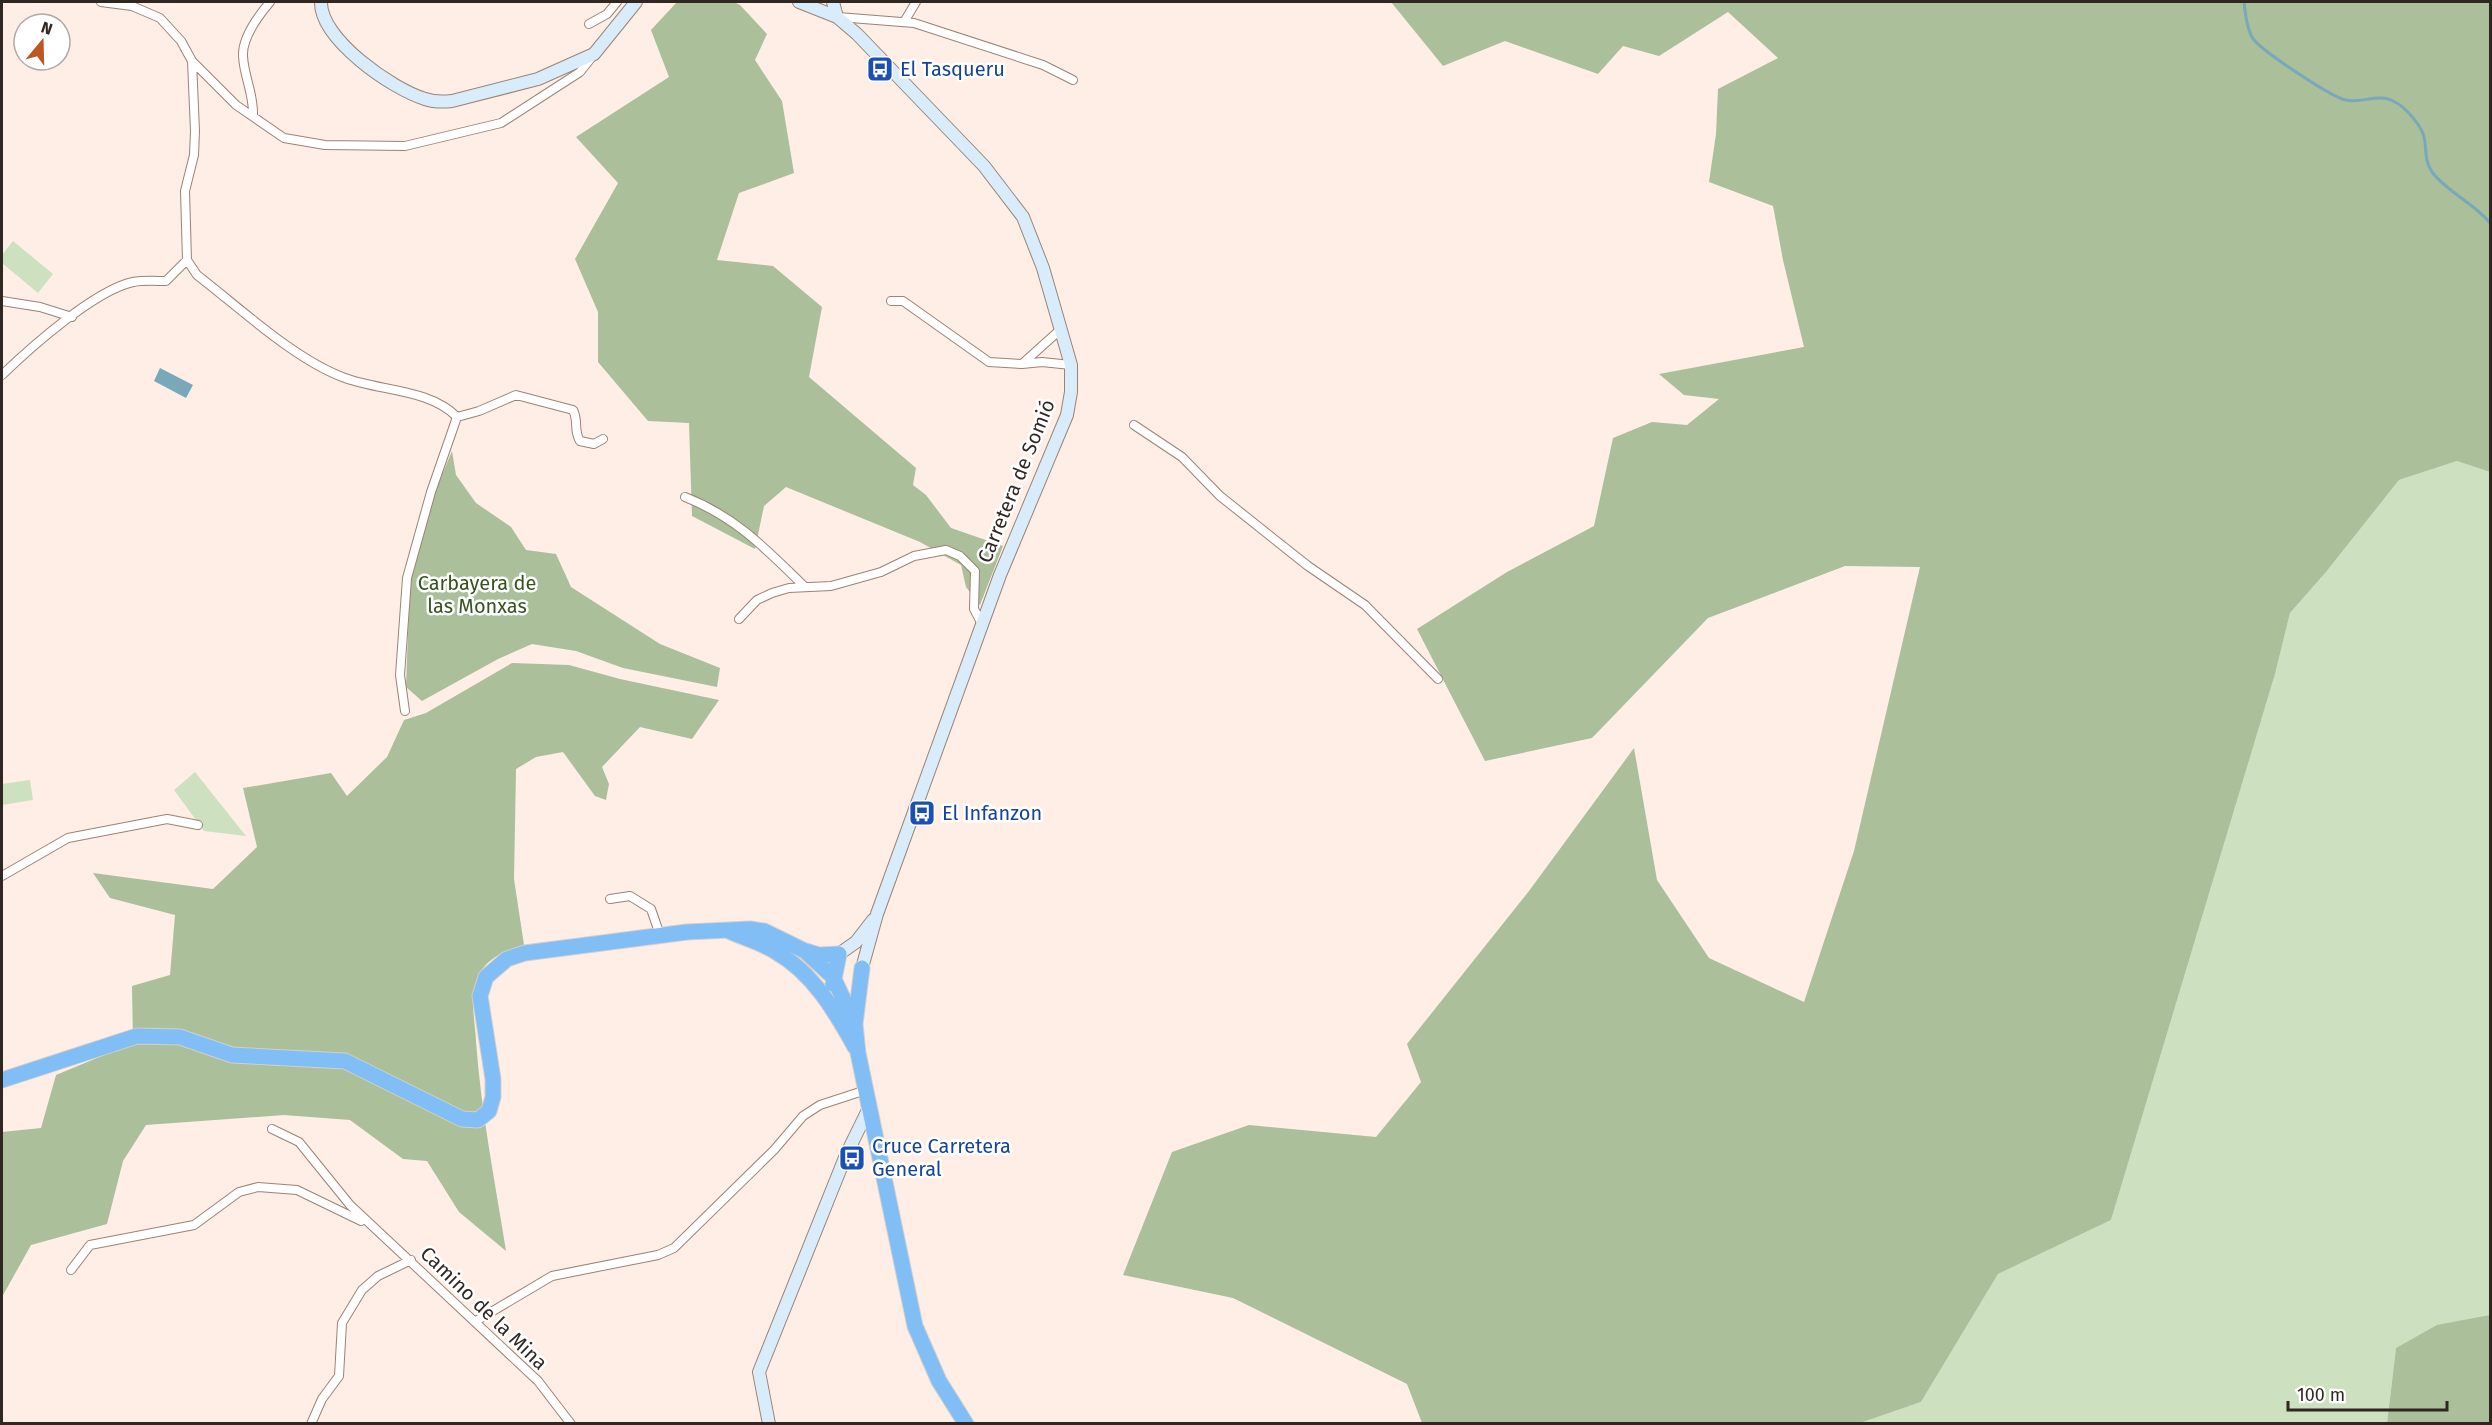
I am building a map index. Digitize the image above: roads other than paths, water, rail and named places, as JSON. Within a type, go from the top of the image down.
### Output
[{"type":"highway","points":[[2,1080],[136,1036],[157,1035],[180,1037],[232,1055],[345,1061],[462,1119],[478,1120],[489,1111],[493,1097],[493,1079],[480,996],[486,977],[494,967],[525,953],[660,935],[750,928],[764,931],[805,951],[819,955],[839,954],[833,977],[833,1008]]},
{"type":"highway","points":[[727,930],[777,952],[816,975],[833,977],[862,968],[855,1024],[858,1053],[915,1326],[939,1381],[966,1424]]},
{"type":"highway","points":[[805,951],[833,977],[855,1024]]},
{"type":"highway","points":[[777,952],[815,985],[833,1008],[858,1053]]},
{"type":"street","points":[[101,2],[132,6],[160,18],[181,41],[192,61],[236,105],[284,138],[325,145],[405,146],[501,123],[580,72],[636,2]]},
{"type":"street","points":[[253,116],[254,102],[242,55],[245,41],[260,14],[270,2]]},
{"type":"street","points":[[321,2],[321,11],[330,30],[342,45],[398,87],[431,101],[452,101],[538,79],[594,54]]},
{"type":"street","points":[[589,24],[607,14],[617,2]]},
{"type":"street","name":"Carretera de Somió","points":[[799,2],[837,17],[857,34],[984,165],[1023,217],[1071,365],[1071,392],[1067,415],[982,624],[877,914]]},
{"type":"street","points":[[833,2],[837,17],[922,25],[1043,65],[1073,80]]},
{"type":"street","points":[[904,22],[916,2]]},
{"type":"street","points":[[192,61],[194,155],[185,191],[187,260],[197,275],[299,352],[325,368],[345,378],[438,403],[457,417]]},
{"type":"street","points":[[2,375],[37,342],[97,298],[133,282],[166,281],[187,260]]},
{"type":"street","points":[[2,301],[40,307],[72,317]]},
{"type":"street","points":[[891,301],[903,301],[989,362],[1022,364],[1042,362],[1071,365]]},
{"type":"street","points":[[1022,364],[1061,329]]},
{"type":"street","points":[[457,417],[479,411],[516,394],[573,410],[577,417],[575,433],[580,441],[594,444],[603,439]]},
{"type":"street","points":[[405,711],[400,675],[407,578],[430,492],[457,417]]},
{"type":"street","points":[[1134,425],[1182,457],[1220,496],[1308,566],[1365,605],[1438,679]]},
{"type":"street","points":[[685,497],[711,507],[743,527],[805,587]]},
{"type":"street","points":[[739,619],[757,600],[789,588],[831,586],[881,572],[914,556],[946,550],[960,556],[975,571],[974,609],[982,624]]},
{"type":"street","points":[[2,876],[68,838],[167,819],[198,825]]},
{"type":"street","points":[[610,899],[630,896],[651,909],[660,935]]},
{"type":"street","points":[[839,954],[856,942],[877,914]]},
{"type":"street","points":[[862,968],[877,914]]},
{"type":"street","points":[[476,1321],[552,1276],[658,1255],[674,1248],[774,1150],[803,1116],[842,1095],[866,1090]]},
{"type":"street","points":[[769,1424],[759,1372],[846,1155],[869,1108]]},
{"type":"street","points":[[272,1128],[299,1142],[367,1223]]},
{"type":"street","points":[[71,1270],[90,1245],[194,1225],[238,1192],[258,1187],[297,1190],[367,1223]]},
{"type":"street","name":"Camino de la Mina","points":[[367,1223],[411,1260],[538,1381],[572,1424]]},
{"type":"street","points":[[311,1424],[322,1399],[339,1376],[342,1323],[362,1290],[378,1276],[411,1260]]},
{"type":"water","points":[[160,368],[193,385],[186,398],[154,381]]},
{"type":"waterway","points":[[2244,2],[2252,37],[2267,52],[2296,72],[2346,100],[2383,98],[2403,108],[2417,122],[2423,133],[2429,168],[2432,172],[2445,186],[2476,209],[2490,223]]},
{"type":"place","name":"El Tasqueru","points":[[880,69]]},
{"type":"place","name":"El Infanzon","points":[[922,813]]},
{"type":"place","name":"Cruce Carretera General","points":[[852,1158]]},
{"type":"park label","name":"Carbayera de las Monxas","points":[[477,594]]}]
